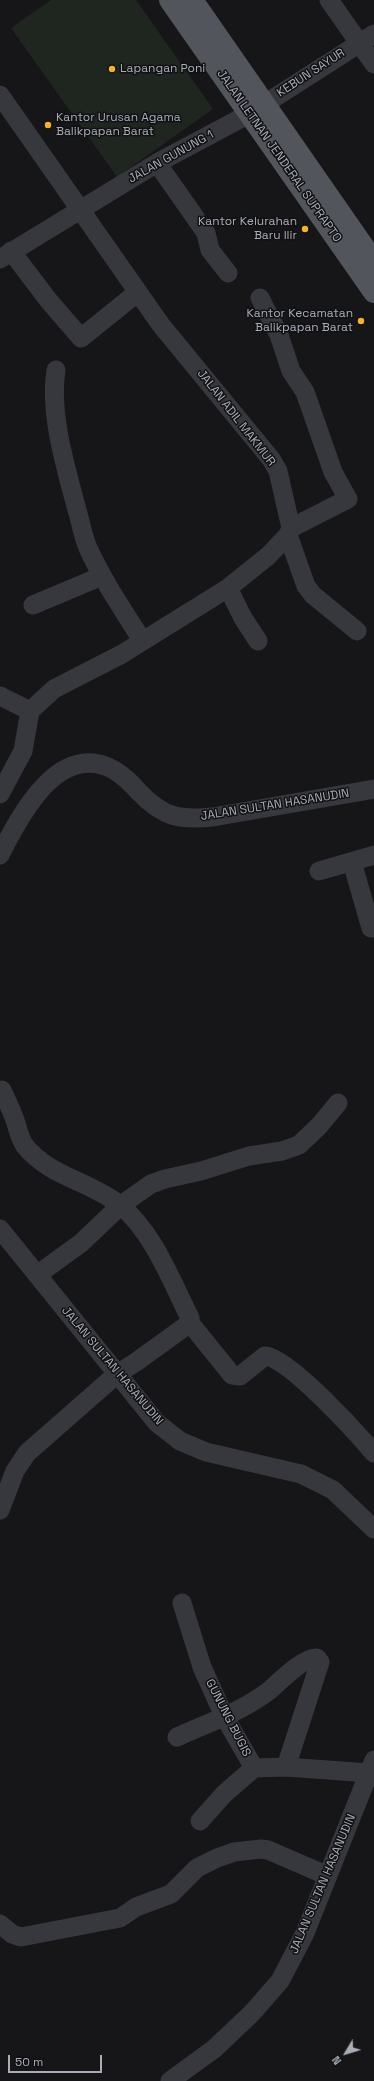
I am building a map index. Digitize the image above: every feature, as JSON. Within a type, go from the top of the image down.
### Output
[{"type":"main road","name":"JALAN LETNAN JENDERAL SUPRAPTO","points":[[170,0],[374,262]]},
{"type":"main road","name":"JALAN LETNAN JENDERAL SUPRAPTO","points":[[192,0],[256,109],[374,292]]},
{"type":"street","points":[[329,0],[367,38],[374,64]]},
{"type":"street","name":"KEBUN SAYUR","points":[[256,109],[367,38]]},
{"type":"street","name":"JALAN ADIL MAKMUR","points":[[0,95],[78,209],[161,325],[271,459],[278,471],[290,532],[306,586],[313,595],[357,632]]},
{"type":"street","name":"JALAN GUNUNG 1","points":[[6,255],[78,209],[157,163],[256,109]]},
{"type":"street","points":[[157,163],[206,233],[210,250],[228,273]]},
{"type":"street","points":[[6,255],[49,301],[80,344],[138,292]]},
{"type":"street","points":[[0,794],[24,751],[30,711],[54,689],[122,654],[142,640],[228,588],[268,556],[290,532],[348,500],[333,472],[305,392],[291,371],[279,335],[260,298]]},
{"type":"street","points":[[56,370],[54,396],[68,476],[87,547],[102,576],[142,640]]},
{"type":"street","points":[[33,605],[102,576]]},
{"type":"street","points":[[228,588],[243,618],[258,641]]},
{"type":"street","points":[[0,696],[30,711]]},
{"type":"street","name":"JALAN SULTAN HASANUDIN","points":[[0,855],[28,805],[47,782],[67,768],[84,762],[102,765],[115,770],[149,802],[173,816],[188,819],[213,817],[374,789]]},
{"type":"street","points":[[319,872],[374,855]]},
{"type":"street","points":[[352,862],[371,928]]},
{"type":"street","points":[[2,1090],[14,1116],[18,1135],[25,1146],[38,1160],[64,1176],[95,1188],[121,1205],[140,1226],[153,1245],[190,1318],[190,1323],[232,1375],[240,1376],[265,1356],[278,1361],[333,1407],[374,1452]]},
{"type":"street","points":[[37,1275],[81,1243],[121,1205],[151,1184],[165,1178],[200,1171],[249,1156],[282,1151],[299,1145],[319,1126],[338,1103]]},
{"type":"street","name":"JALAN SULTAN HASANUDIN","points":[[0,1229],[157,1423],[180,1441],[206,1452],[301,1474],[333,1490],[374,1529]]},
{"type":"street","points":[[0,1510],[15,1471],[27,1453],[117,1374],[190,1323]]},
{"type":"street","name":"GUNUNG BUGIS","points":[[182,1603],[202,1667],[224,1716],[254,1768],[286,1766],[372,1766]]},
{"type":"street","points":[[177,1737],[224,1716],[260,1697],[301,1664],[314,1657],[320,1662],[286,1766]]},
{"type":"street","name":"JALAN SULTAN HASANUDIN","points":[[170,2081],[220,2044],[252,2013],[280,1981],[305,1933],[372,1766]]},
{"type":"street","points":[[200,1821],[224,1794],[254,1768]]},
{"type":"street","points":[[0,1924],[12,1934],[21,1937],[120,1918],[136,1907],[171,1894],[197,1868],[234,1852],[260,1849],[268,1850],[328,1876]]},
{"type":"shaded area","name":"Lapangan Poni","points":[[51,0],[136,0],[213,109],[117,177],[11,28]]},
{"type":"place","name":"Lapangan Poni","points":[[112,69]]},
{"type":"place","name":"Kantor Urusan Agama Balikpapan Barat","points":[[48,125]]},
{"type":"place","name":"Kantor Kelurahan Baru Ilir","points":[[305,229]]},
{"type":"place","name":"Kantor Kecamatan Balikpapan Barat","points":[[361,321]]}]
